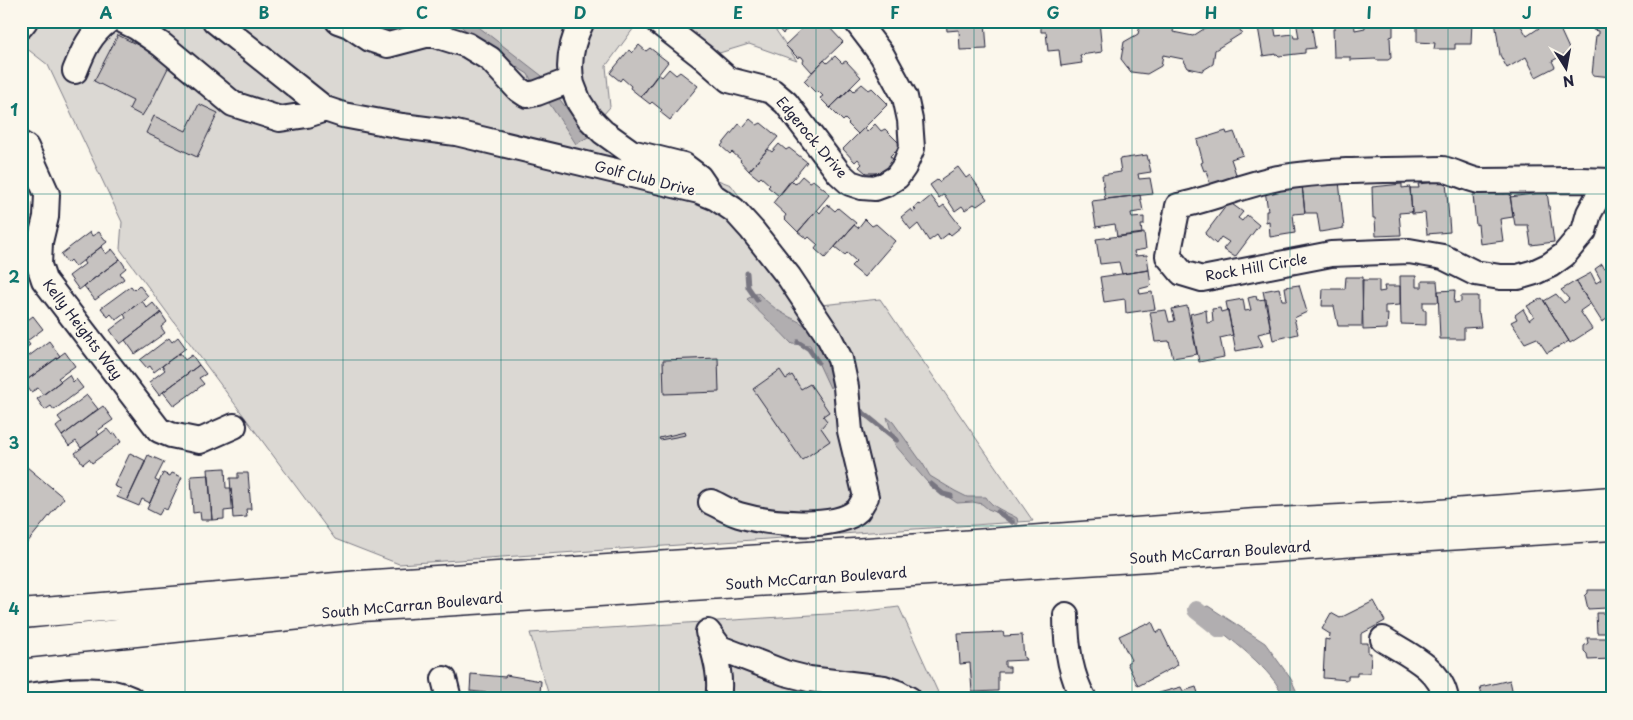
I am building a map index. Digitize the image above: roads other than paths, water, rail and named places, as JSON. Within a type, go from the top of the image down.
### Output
[{"type":"main road","name":"South McCarran Boulevard","points":[[21,614],[360,585],[864,553],[1246,524],[1426,515],[1612,501]]},
{"type":"main road","name":"South McCarran Boulevard","points":[[21,644],[362,607],[1612,526]]},
{"type":"street","points":[[21,26],[25,21]]},
{"type":"street","points":[[75,71],[84,48],[99,28],[108,21]]},
{"type":"street","points":[[124,21],[162,45],[233,104],[280,119],[307,115],[325,109]]},
{"type":"street","name":"Golf Club Drive","points":[[215,21],[325,109],[343,115],[402,126],[456,133],[699,191],[734,210],[789,277],[829,337],[840,359],[846,387],[850,431],[866,497],[857,510],[844,518],[828,523],[773,523],[738,515],[711,502]]},
{"type":"street","points":[[338,21],[350,26],[370,39],[388,45],[426,34],[467,45],[490,59],[522,93],[527,95],[556,88],[570,74],[574,40],[582,21]]},
{"type":"street","name":"Edgerock Drive","points":[[657,21],[729,80],[772,91],[786,103],[839,173],[850,182],[862,187],[875,188],[897,177],[904,167],[912,148],[910,120],[905,97],[882,55],[856,21]]},
{"type":"street","points":[[556,88],[579,102],[590,119],[603,132],[631,152],[683,165],[699,177],[712,197]]},
{"type":"street","name":"Kelly Heights Way","points":[[21,144],[26,147],[47,194],[46,217],[40,242],[39,265],[44,280],[159,430],[171,435],[200,441],[234,426]]},
{"type":"street","name":"Rock Hill Circle","points":[[1442,169],[1479,181],[1612,181],[1600,193],[1589,213],[1584,231],[1564,254],[1550,265],[1518,277],[1475,274],[1442,257],[1409,251],[1331,254],[1202,279],[1182,273],[1168,256],[1178,206],[1201,201],[1256,182],[1334,172],[1442,169]]},
{"type":"street","points":[[1066,615],[1066,640],[1071,667],[1084,699]]},
{"type":"street","points":[[718,699],[719,672],[708,632],[720,648],[809,680],[884,688],[909,699]]},
{"type":"street","points":[[1383,639],[1427,666],[1444,688],[1446,699]]},
{"type":"street","points":[[21,697],[67,696],[105,691],[121,694],[131,699]]},
{"type":"waterway","points":[[747,273],[748,287],[757,300]]},
{"type":"waterway","points":[[798,342],[809,349],[818,362]]},
{"type":"waterway","points":[[861,411],[897,440]]},
{"type":"waterway","points":[[931,484],[943,494],[951,496]]},
{"type":"waterway","points":[[998,512],[1012,522]]},
{"type":"waterway","points":[[1196,610],[1220,629]]}]
